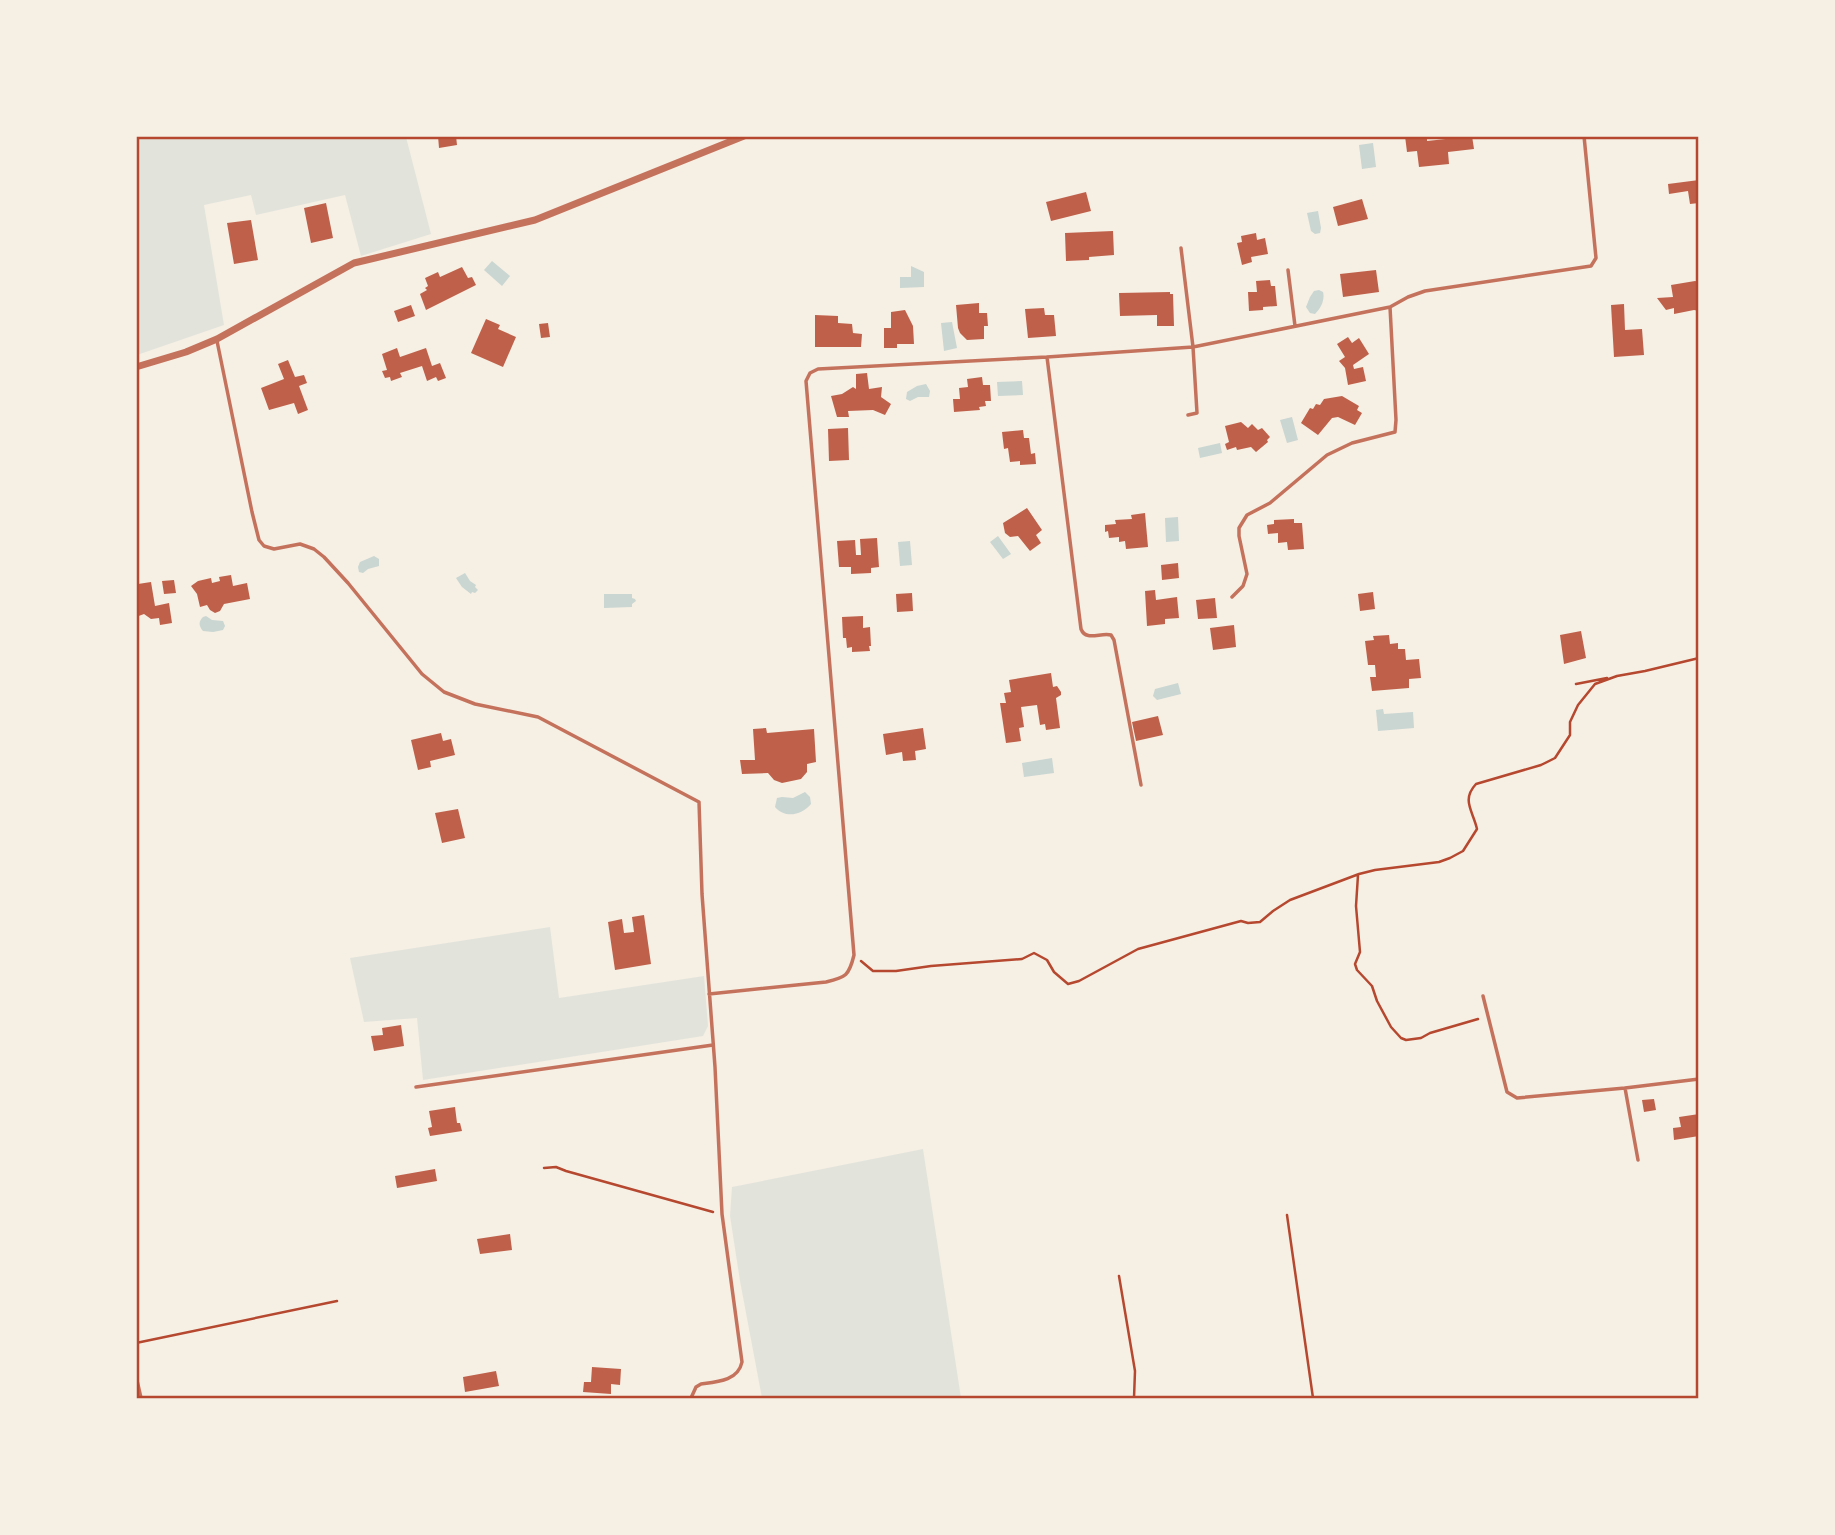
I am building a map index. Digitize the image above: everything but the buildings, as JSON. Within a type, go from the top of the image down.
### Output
[{"type":"street","points":[[136,367],[186,352],[217,339],[354,263],[535,220],[744,136]]},
{"type":"lane","points":[[709,994],[842,978],[849,972],[854,955],[806,381],[810,373],[818,369],[1193,347],[1390,307],[1425,291],[1591,266],[1596,258],[1584,136]]},
{"type":"lane","points":[[1181,248],[1193,347],[1197,414],[1188,415]]},
{"type":"lane","points":[[1288,270],[1295,326]]},
{"type":"lane","points":[[1233,597],[1243,586],[1247,574],[1239,528],[1247,515],[1270,503],[1327,456],[1352,443],[1395,432],[1390,307]]},
{"type":"lane","points":[[217,339],[252,512],[259,540],[264,546],[274,549],[300,544],[314,549],[324,557],[422,674],[444,692],[475,704],[538,717],[699,802],[702,894],[722,1214],[742,1362],[734,1377],[701,1384],[696,1387],[691,1398]]},
{"type":"lane","points":[[1046,357],[1081,629],[1086,636],[1106,634],[1111,635],[1114,640],[1141,785]]},
{"type":"lane","points":[[1483,996],[1507,1092],[1517,1098],[1699,1079]]},
{"type":"lane","points":[[416,1087],[713,1045]]},
{"type":"lane","points":[[1625,1088],[1638,1160]]},
{"type":"lane","points":[[136,1376],[141,1398]]},
{"type":"path","points":[[1576,684],[1699,658]]},
{"type":"path","points":[[854,955],[873,971],[896,971],[1022,959],[1034,953],[1047,960],[1054,972],[1068,984],[1079,981],[1138,949],[1241,921],[1260,922],[1290,900],[1359,874],[1450,858],[1463,851],[1477,829],[1468,801],[1469,791],[1476,784],[1541,765],[1555,758],[1570,735],[1570,722],[1578,705],[1595,684],[1617,676]]},
{"type":"path","points":[[1359,874],[1356,906],[1360,952],[1355,964],[1372,986],[1391,1027],[1406,1040],[1421,1038],[1488,1016]]},
{"type":"path","points":[[544,1168],[556,1167],[722,1214]]},
{"type":"path","points":[[1287,1215],[1313,1398]]},
{"type":"path","points":[[1119,1276],[1135,1371],[1134,1398]]},
{"type":"path","points":[[136,1343],[337,1301]]},
{"type":"shaded area","points":[[137,136],[406,137],[431,234],[361,256],[345,195],[256,215],[251,195],[204,205],[224,325],[137,355]]},
{"type":"shaded area","points":[[1373,143],[1376,167],[1362,169],[1359,145]]},
{"type":"shaded area","points":[[1318,211],[1321,228],[1320,233],[1315,234],[1311,231],[1307,213]]},
{"type":"shaded area","points":[[492,261],[510,276],[502,286],[484,270]]},
{"type":"shaded area","points":[[911,266],[924,272],[924,287],[900,288],[900,277],[911,277]]},
{"type":"shaded area","points":[[1314,291],[1323,292],[1322,304],[1315,314],[1310,313],[1306,307]]},
{"type":"shaded area","points":[[952,322],[957,348],[944,351],[941,323]]},
{"type":"shaded area","points":[[1022,381],[1023,395],[998,396],[997,382]]},
{"type":"shaded area","points":[[926,384],[930,391],[929,397],[918,397],[910,401],[906,399],[907,392]]},
{"type":"shaded area","points":[[1292,417],[1298,440],[1287,443],[1280,420]]},
{"type":"shaded area","points":[[1220,443],[1222,453],[1200,458],[1198,448]]},
{"type":"shaded area","points":[[1178,517],[1179,541],[1166,542],[1165,518]]},
{"type":"shaded area","points":[[998,536],[1011,554],[1003,559],[990,542]]},
{"type":"shaded area","points":[[910,541],[912,565],[900,566],[898,542]]},
{"type":"shaded area","points":[[374,556],[379,559],[379,566],[363,573],[359,572],[360,562]]},
{"type":"shaded area","points":[[465,573],[476,585],[478,590],[475,593],[471,594],[462,587],[456,578]]},
{"type":"shaded area","points":[[604,594],[632,594],[636,601],[632,607],[604,608]]},
{"type":"shaded area","points":[[206,616],[212,620],[223,621],[223,630],[203,631],[200,622]]},
{"type":"shaded area","points":[[1178,683],[1181,694],[1157,700],[1153,696],[1155,689]]},
{"type":"shaded area","points":[[1383,709],[1384,714],[1413,712],[1414,728],[1378,731],[1376,710]]},
{"type":"shaded area","points":[[1052,758],[1054,773],[1024,777],[1022,763]]},
{"type":"shaded area","points":[[805,792],[810,797],[811,804],[803,811],[788,814],[775,807],[777,798],[793,798]]},
{"type":"shaded area","points":[[550,927],[559,998],[704,976],[708,1026],[703,1036],[423,1080],[417,1018],[364,1022],[350,958]]},
{"type":"shaded area","points":[[923,1149],[961,1398],[762,1398],[730,1216],[732,1187]]}]
